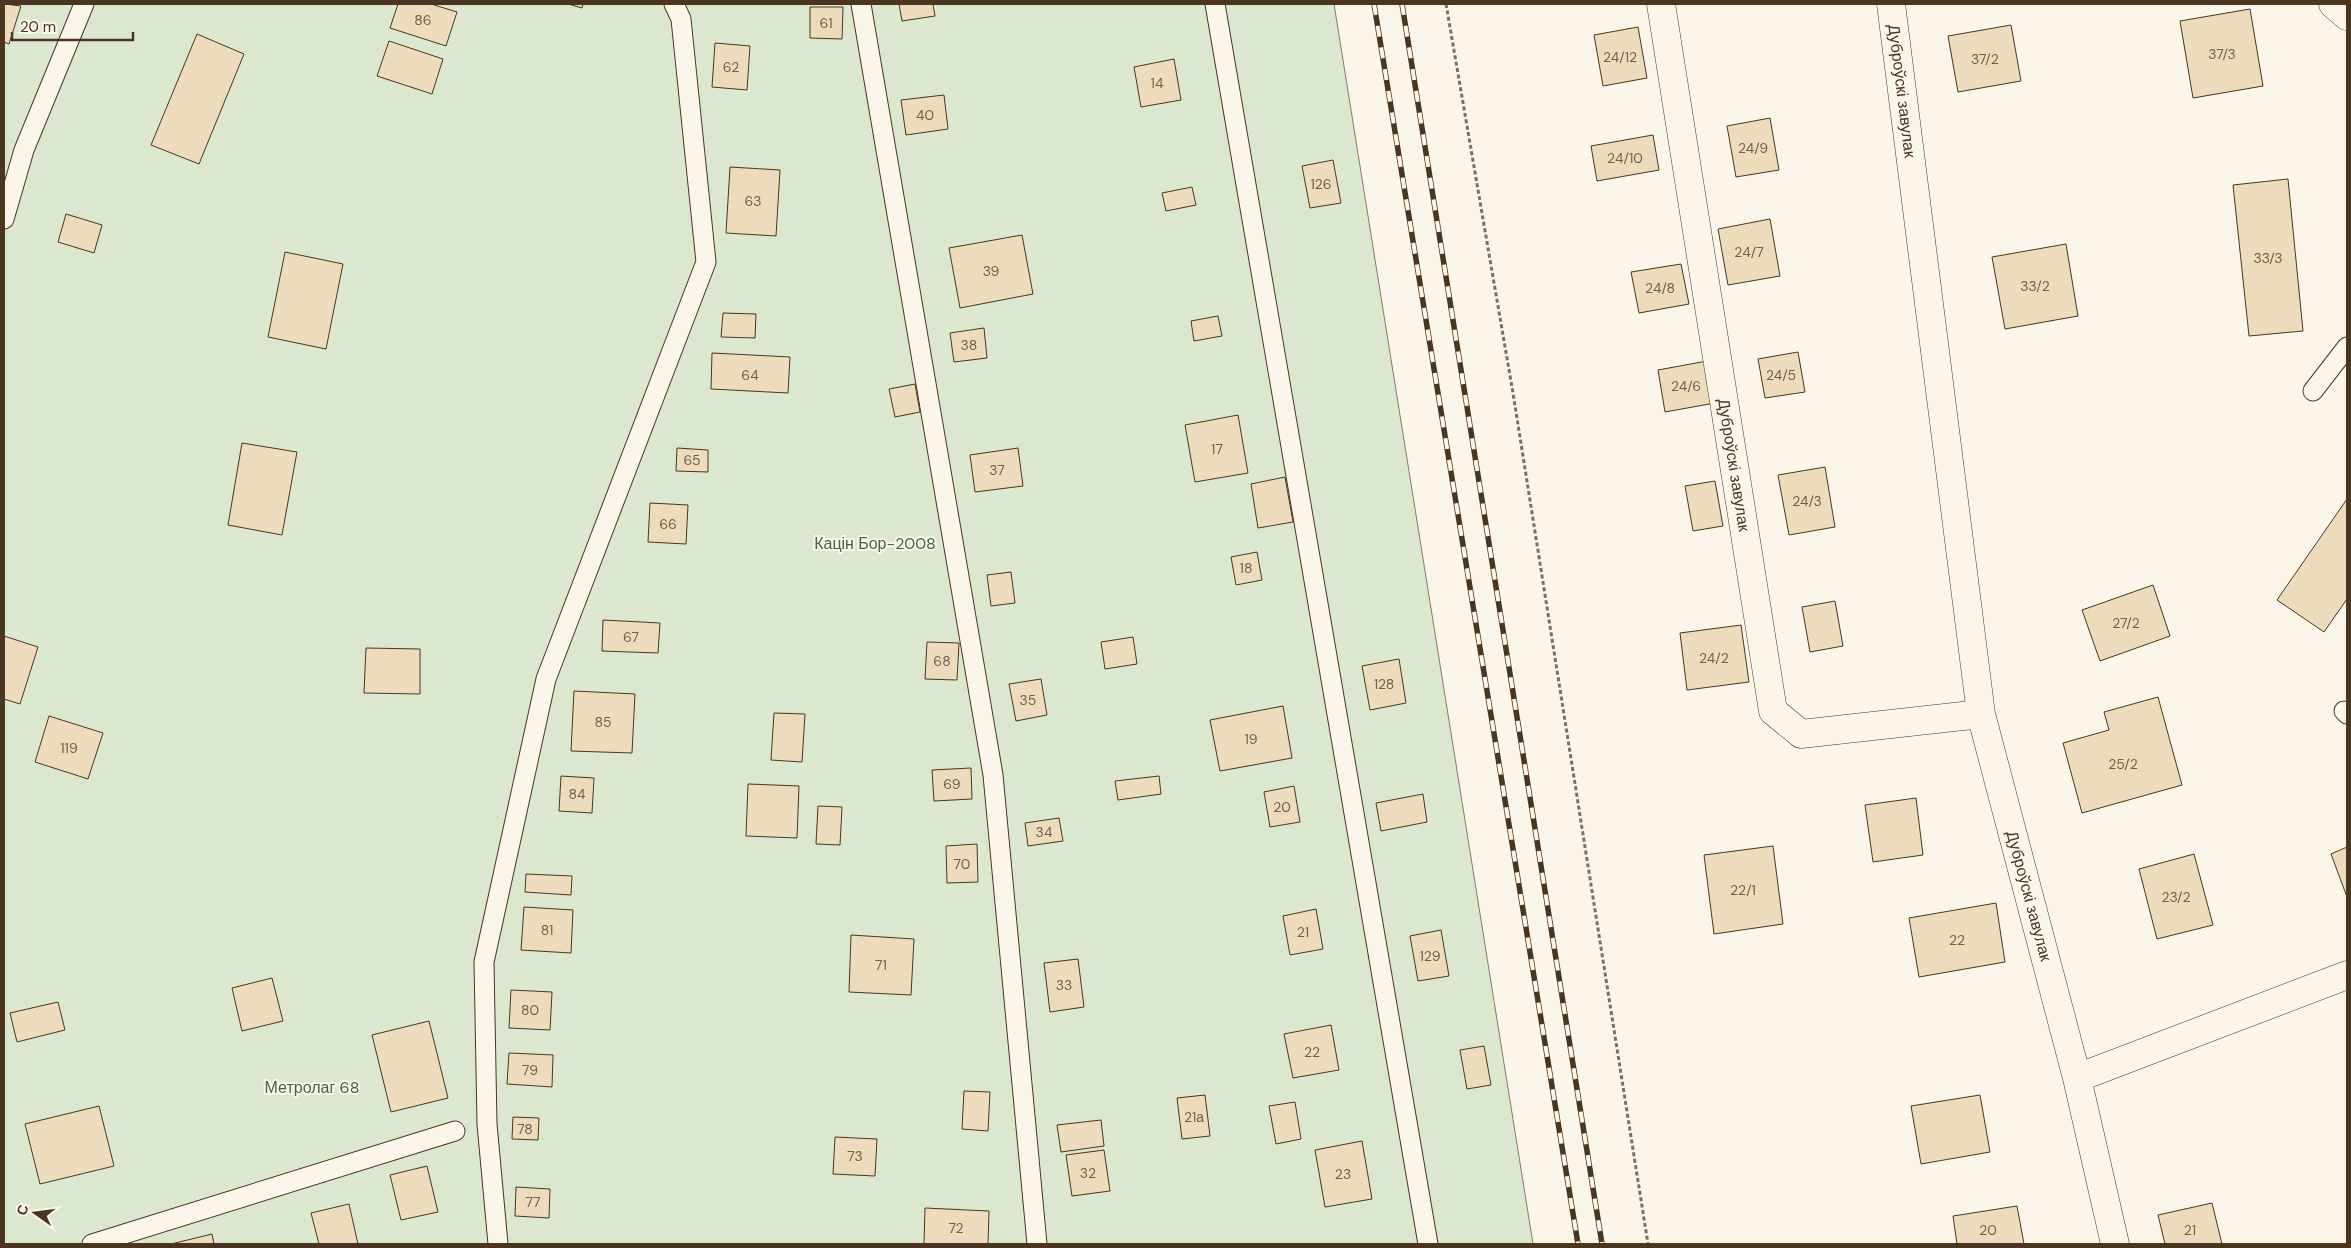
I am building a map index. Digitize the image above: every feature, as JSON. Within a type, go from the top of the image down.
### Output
[{"type":"street","name":"Дуброўскі завулак","points":[[1661,4],[1773,711],[1801,734],[1981,714]]},
{"type":"street","name":"Дуброўскі завулак","points":[[1891,4],[1981,714],[2077,1078],[2115,1244]]},
{"type":"street","points":[[2333,4],[2347,16]]},
{"type":"street","points":[[2077,1078],[2347,975]]},
{"type":"lane","points":[[4,220],[24,150],[84,4]]},
{"type":"lane","points":[[498,1244],[487,1124],[484,962],[546,679],[706,262],[681,18],[674,4]]},
{"type":"lane","points":[[861,4],[993,775],[1037,1244]]},
{"type":"lane","points":[[1215,4],[1428,1244]]},
{"type":"lane","points":[[2313,391],[2347,347]]},
{"type":"lane","points":[[92,1244],[456,1130]]},
{"type":"path","points":[[1446,4],[1515,402],[1648,1244]]},
{"type":"green space","name":"Кацін Бор-2008","points":[[4,4],[1334,4],[1533,1244],[4,1244]]},
{"type":"building","points":[[4,4],[21,6],[9,44],[4,42]]},
{"type":"building","points":[[398,4],[431,4],[457,12],[446,46],[390,28]]},
{"type":"building","points":[[568,4],[583,4],[582,8]]},
{"type":"building","points":[[899,4],[933,4],[935,16],[902,21]]},
{"type":"building","points":[[810,7],[843,7],[842,39],[810,38]]},
{"type":"building","points":[[2250,9],[2263,86],[2193,98],[2180,21]]},
{"type":"building","points":[[2011,25],[2021,81],[1958,92],[1948,36]]},
{"type":"building","points":[[1638,27],[1647,78],[1603,86],[1594,35]]},
{"type":"building","points":[[197,34],[244,54],[199,164],[151,145]]},
{"type":"building","points":[[389,41],[443,59],[432,94],[377,76]]},
{"type":"building","points":[[715,43],[750,46],[747,90],[712,87]]},
{"type":"building","points":[[1174,59],[1181,100],[1141,107],[1134,67]]},
{"type":"building","points":[[944,95],[948,129],[906,135],[901,100]]},
{"type":"building","points":[[1770,118],[1779,170],[1736,177],[1727,126]]},
{"type":"building","points":[[1653,135],[1659,170],[1597,181],[1591,146]]},
{"type":"building","points":[[1333,160],[1341,203],[1310,208],[1302,166]]},
{"type":"building","points":[[730,167],[780,170],[776,236],[726,233]]},
{"type":"building","points":[[2288,179],[2303,331],[2249,336],[2233,185]]},
{"type":"building","points":[[1192,187],[1196,205],[1166,211],[1162,193]]},
{"type":"building","points":[[66,214],[102,225],[94,253],[58,242]]},
{"type":"building","points":[[1770,219],[1780,276],[1728,285],[1718,229]]},
{"type":"building","points":[[1022,235],[1033,294],[960,308],[949,248]]},
{"type":"building","points":[[2066,244],[2078,316],[2005,329],[1992,257]]},
{"type":"building","points":[[285,252],[343,264],[326,349],[268,337]]},
{"type":"building","points":[[1681,264],[1689,304],[1639,313],[1631,272]]},
{"type":"building","points":[[723,313],[756,314],[755,338],[721,337]]},
{"type":"building","points":[[1218,316],[1222,336],[1194,341],[1191,321]]},
{"type":"building","points":[[984,328],[987,358],[954,362],[950,333]]},
{"type":"building","points":[[1798,352],[1805,392],[1765,398],[1758,359]]},
{"type":"building","points":[[712,353],[790,357],[788,393],[711,389]]},
{"type":"building","points":[[1707,361],[1715,403],[1665,412],[1658,370]]},
{"type":"building","points":[[915,384],[920,412],[895,417],[889,389]]},
{"type":"building","points":[[1238,415],[1248,473],[1195,482],[1185,425]]},
{"type":"building","points":[[242,443],[297,452],[282,535],[228,525]]},
{"type":"building","points":[[677,448],[708,450],[708,472],[676,471]]},
{"type":"building","points":[[1018,448],[1023,486],[975,492],[970,455]]},
{"type":"building","points":[[1825,467],[1835,527],[1789,535],[1778,475]]},
{"type":"building","points":[[1285,477],[1293,522],[1258,528],[1251,484]]},
{"type":"building","points":[[1715,481],[1723,526],[1693,531],[1685,486]]},
{"type":"building","points":[[2347,499],[2347,599],[2324,632],[2277,600]]},
{"type":"building","points":[[650,503],[688,505],[686,544],[648,542]]},
{"type":"building","points":[[1257,552],[1262,580],[1236,585],[1231,557]]},
{"type":"building","points":[[1011,572],[1015,603],[991,606],[987,575]]},
{"type":"building","points":[[2153,585],[2170,636],[2100,661],[2082,610]]},
{"type":"building","points":[[1835,601],[1843,646],[1810,652],[1802,607]]},
{"type":"building","points":[[603,620],[660,623],[658,653],[602,651]]},
{"type":"building","points":[[1741,625],[1749,682],[1687,690],[1680,633]]},
{"type":"building","points":[[4,636],[38,647],[20,704],[4,699]]},
{"type":"building","points":[[1133,637],[1137,664],[1105,669],[1101,642]]},
{"type":"building","points":[[927,642],[959,643],[957,680],[925,679]]},
{"type":"building","points":[[366,648],[420,649],[420,694],[364,693]]},
{"type":"building","points":[[1399,659],[1406,703],[1370,710],[1362,666]]},
{"type":"building","points":[[1041,679],[1047,715],[1016,721],[1009,684]]},
{"type":"building","points":[[574,691],[635,694],[632,753],[571,751]]},
{"type":"building","points":[[2158,697],[2182,785],[2082,813],[2063,743],[2109,730],[2104,712]]},
{"type":"building","points":[[1283,706],[1292,758],[1220,771],[1210,720]]},
{"type":"building","points":[[774,713],[805,714],[802,762],[771,760]]},
{"type":"building","points":[[49,716],[103,733],[88,779],[35,762]]},
{"type":"building","points":[[971,768],[972,799],[934,801],[932,770]]},
{"type":"building","points":[[561,776],[594,778],[592,813],[559,811]]},
{"type":"building","points":[[1159,776],[1161,794],[1118,800],[1115,781]]},
{"type":"building","points":[[748,784],[799,786],[797,838],[746,836]]},
{"type":"building","points":[[1294,786],[1300,822],[1270,827],[1264,792]]},
{"type":"building","points":[[1423,794],[1427,822],[1381,831],[1376,803]]},
{"type":"building","points":[[1916,798],[1923,855],[1873,862],[1865,805]]},
{"type":"building","points":[[818,806],[842,807],[840,845],[816,844]]},
{"type":"building","points":[[1059,818],[1063,841],[1028,846],[1025,823]]},
{"type":"building","points":[[977,844],[978,882],[947,883],[946,846]]},
{"type":"building","points":[[1773,846],[1783,924],[1714,934],[1704,855]]},
{"type":"building","points":[[2347,847],[2347,897],[2331,854]]},
{"type":"building","points":[[2194,854],[2213,925],[2157,939],[2139,869]]},
{"type":"building","points":[[526,874],[572,876],[571,895],[525,892]]},
{"type":"building","points":[[1996,903],[2005,962],[1919,977],[1909,918]]},
{"type":"building","points":[[524,907],[573,910],[571,953],[521,950]]},
{"type":"building","points":[[1316,909],[1323,949],[1290,955],[1283,916]]},
{"type":"building","points":[[1441,930],[1449,976],[1418,981],[1410,936]]},
{"type":"building","points":[[851,935],[914,939],[911,995],[849,992]]},
{"type":"building","points":[[1078,959],[1084,1007],[1050,1012],[1044,963]]},
{"type":"building","points":[[272,978],[283,1021],[242,1031],[232,988]]},
{"type":"building","points":[[511,990],[552,992],[550,1030],[509,1028]]},
{"type":"building","points":[[58,1002],[65,1030],[17,1042],[10,1013]]},
{"type":"building","points":[[429,1021],[448,1098],[391,1112],[372,1035]]},
{"type":"building","points":[[1331,1025],[1339,1070],[1293,1078],[1284,1034]]},
{"type":"building","points":[[1484,1046],[1491,1085],[1467,1089],[1460,1050]]},
{"type":"building","points":[[509,1053],[553,1055],[552,1087],[507,1084]]},
{"type":"building","points":[[964,1091],[990,1092],[988,1131],[962,1129]]},
{"type":"building","points":[[1205,1095],[1210,1136],[1182,1139],[1177,1098]]},
{"type":"building","points":[[1980,1095],[1990,1152],[1921,1164],[1911,1106]]},
{"type":"building","points":[[1295,1102],[1301,1139],[1276,1144],[1269,1106]]},
{"type":"building","points":[[99,1106],[114,1166],[40,1184],[25,1124]]},
{"type":"building","points":[[513,1117],[539,1118],[538,1140],[512,1139]]},
{"type":"building","points":[[1101,1120],[1104,1146],[1061,1152],[1057,1125]]},
{"type":"building","points":[[835,1137],[877,1139],[875,1176],[833,1174]]},
{"type":"building","points":[[1362,1141],[1372,1199],[1325,1207],[1315,1150]]},
{"type":"building","points":[[1104,1150],[1110,1191],[1072,1196],[1066,1155]]},
{"type":"building","points":[[427,1166],[438,1212],[401,1220],[390,1175]]},
{"type":"building","points":[[516,1187],[550,1189],[549,1218],[515,1216]]},
{"type":"building","points":[[2212,1203],[2222,1244],[2165,1244],[2158,1215]]},
{"type":"building","points":[[349,1204],[358,1244],[319,1244],[311,1213]]},
{"type":"building","points":[[2017,1206],[2024,1244],[1957,1244],[1953,1216]]},
{"type":"building","points":[[925,1208],[989,1211],[988,1244],[924,1244]]},
{"type":"building","points":[[212,1234],[214,1244],[171,1244]]},
{"type":"railway","points":[[1374,4],[1578,1244]]},
{"type":"railway","points":[[1402,4],[1602,1244]]},
{"type":"park label","name":"Метролаг 68","points":[[312,1087]]}]
